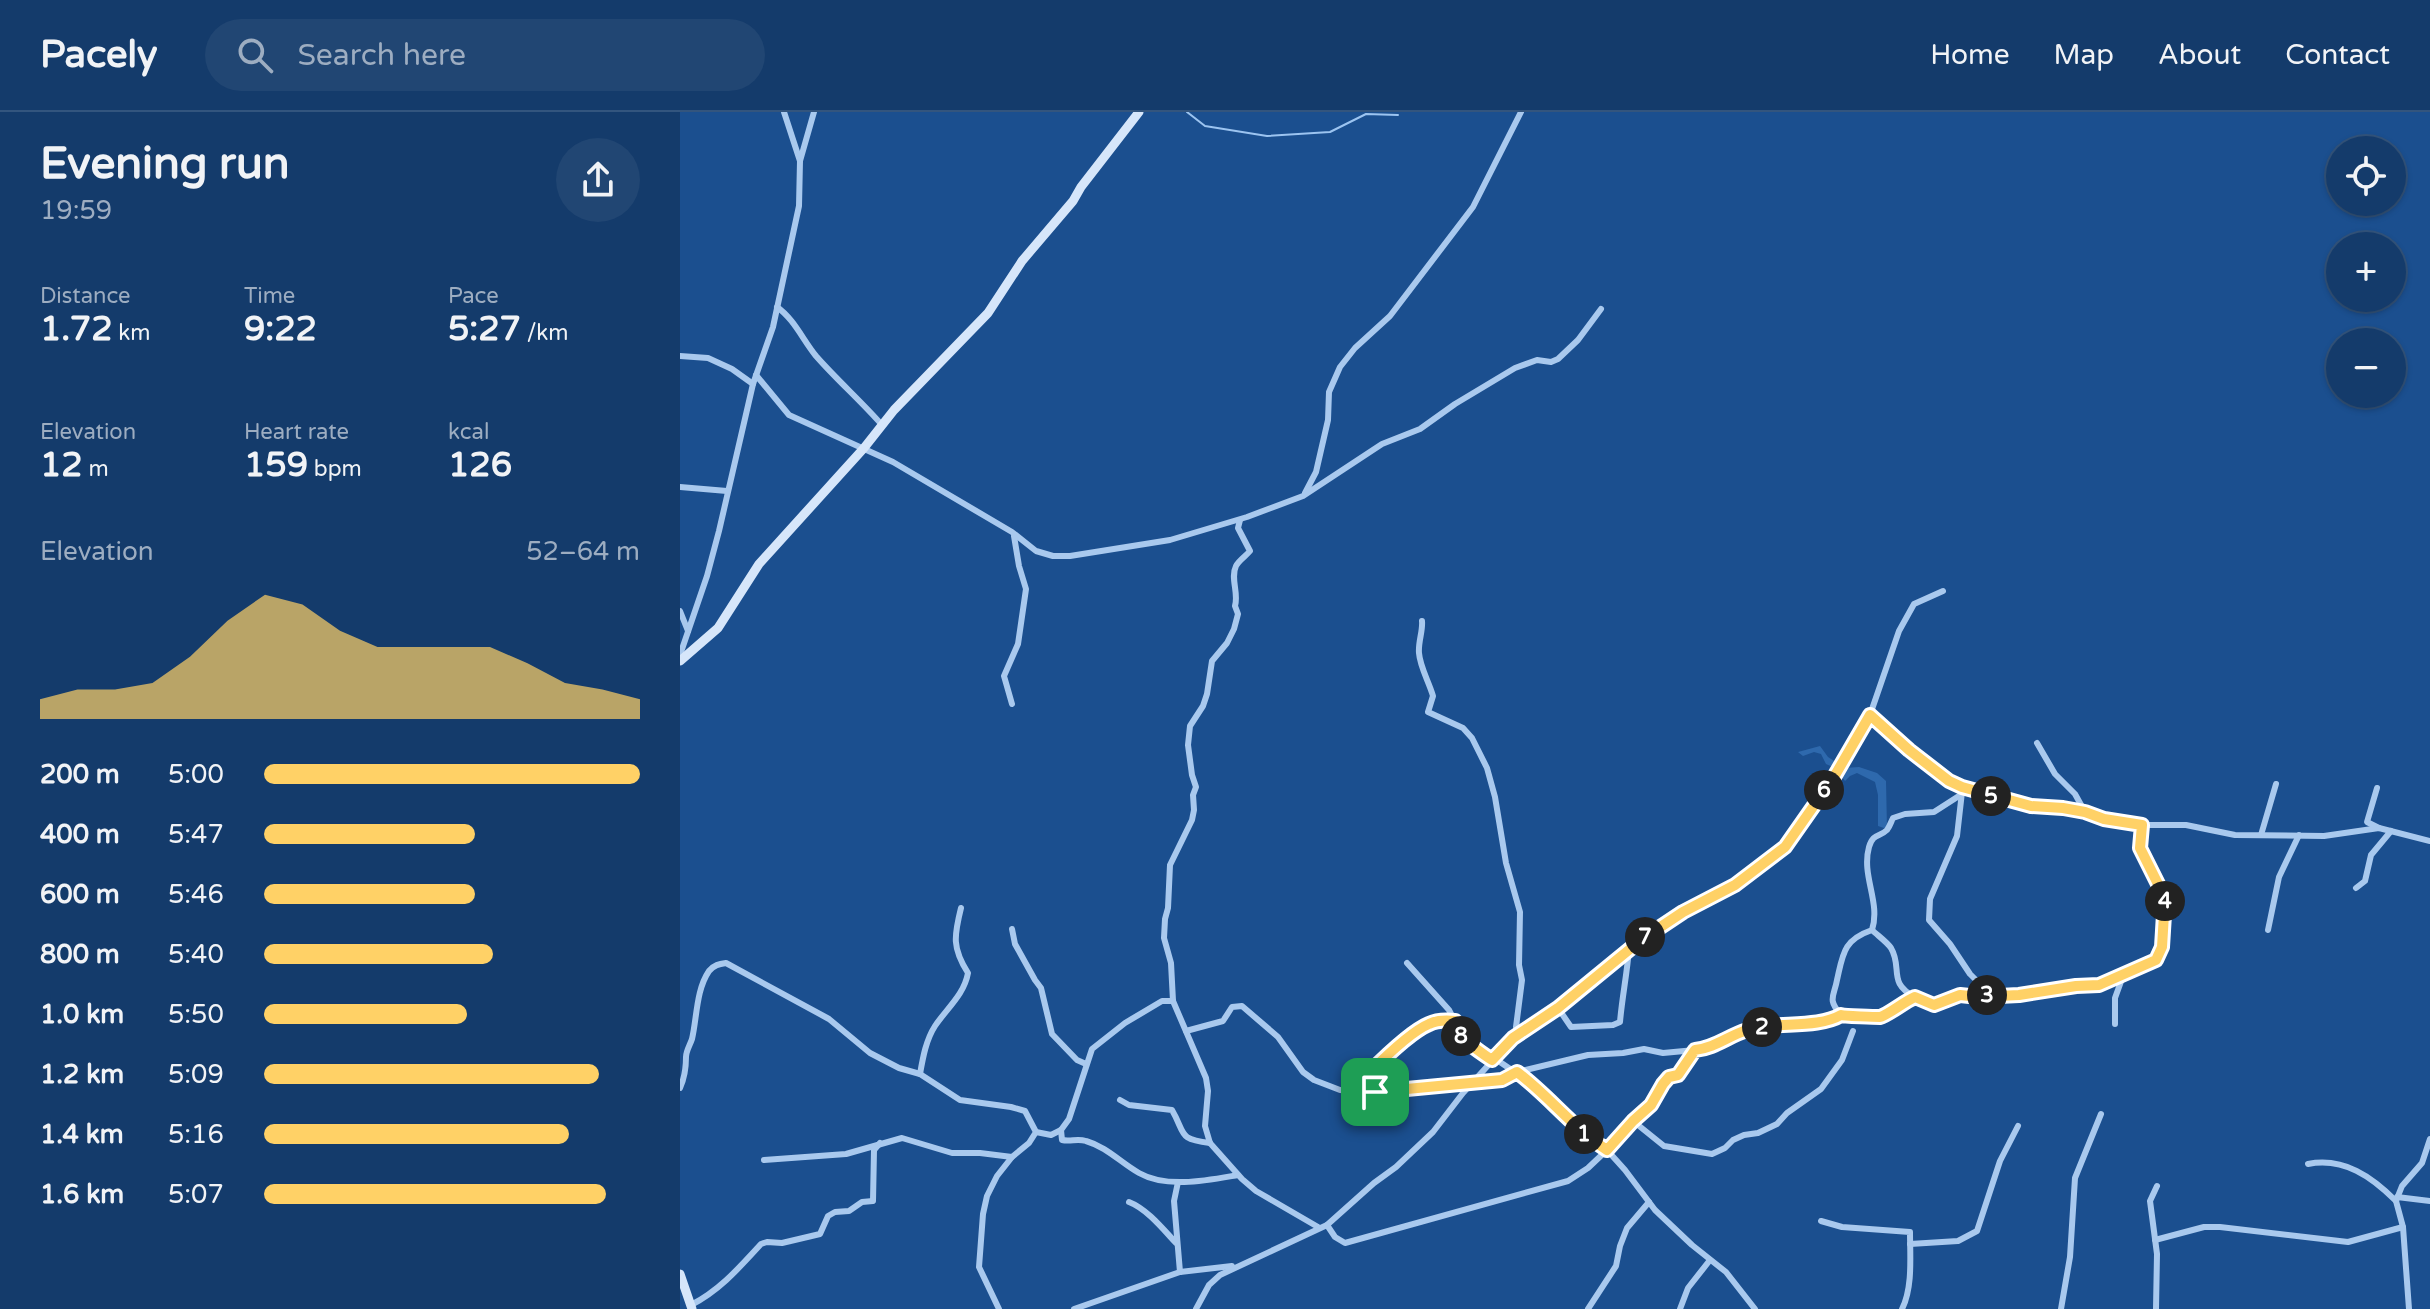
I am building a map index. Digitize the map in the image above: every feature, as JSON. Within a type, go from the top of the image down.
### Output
[{"type":"street","points":[[784,112],[800,161]]},
{"type":"street","points":[[680,658],[707,576],[753,384],[773,327],[799,206],[800,161],[814,112]]},
{"type":"street","points":[[680,658],[718,628],[759,564],[927,374],[988,313],[1022,261],[1073,201],[1139,112]]},
{"type":"street","points":[[1303,496],[1316,472],[1328,420],[1329,392],[1339,368],[1355,348],[1390,316],[1473,207],[1521,112]]},
{"type":"street","points":[[777,307],[791,320],[826,366],[882,425]]},
{"type":"street","points":[[756,375],[789,415],[893,462],[1043,553],[1070,556],[1170,540],[1240,520],[1303,496],[1382,444],[1420,429],[1515,368],[1537,360],[1558,359],[1578,340],[1601,309]]},
{"type":"street","points":[[680,356],[708,358],[732,369],[753,384]]},
{"type":"street","points":[[680,487],[727,491]]},
{"type":"street","points":[[1240,520],[1238,528],[1250,551],[1235,569],[1235,606],[1238,614],[1227,643],[1212,661],[1203,706],[1190,726],[1188,745],[1196,787],[1194,810],[1170,865],[1164,938],[1171,963],[1173,1001],[1206,1078],[1205,1126],[1210,1143],[1256,1191],[1318,1227]]},
{"type":"street","points":[[1012,704],[1004,676],[1018,644],[1026,589],[1014,536]]},
{"type":"street","points":[[1196,1309],[1209,1285],[1220,1275],[1327,1225],[1396,1167],[1433,1132],[1471,1084],[1518,1034],[1558,1008],[1629,949],[1671,920],[1735,885],[1785,847],[1834,777],[1870,715],[1899,631],[1914,604],[1943,591]]},
{"type":"street","points":[[680,611],[688,631]]},
{"type":"street","points":[[1422,621],[1419,654],[1433,696],[1428,712],[1463,728],[1472,738],[1487,768],[1495,797],[1506,863],[1520,912],[1519,965],[1522,980],[1516,1027],[1518,1034]]},
{"type":"street","points":[[1870,715],[1909,750],[1962,790],[2031,806],[2085,812],[2104,819],[2142,825],[2186,825],[2235,835],[2324,836],[2379,828]]},
{"type":"street","points":[[2037,743],[2055,774],[2075,794],[2085,812]]},
{"type":"street","points":[[2261,835],[2276,784]]},
{"type":"street","points":[[2377,788],[2367,822],[2430,841]]},
{"type":"street","points":[[1872,930],[1875,902],[1867,872],[1870,845],[1875,835],[1887,830],[1893,818],[1934,812],[1962,790]]},
{"type":"street","points":[[1962,790],[1957,836],[1930,899],[1929,920],[1970,974],[1991,995]]},
{"type":"street","points":[[1872,930],[1890,947],[1897,983],[1907,993],[1934,1005],[1960,995],[2019,995],[2099,985],[2123,976],[2156,960],[2162,947],[2165,898],[2140,848],[2142,825]]},
{"type":"street","points":[[2356,888],[2365,881],[2371,855],[2391,831]]},
{"type":"street","points":[[2268,930],[2279,877],[2299,835]]},
{"type":"street","points":[[920,1074],[925,1047],[934,1027],[966,983],[968,973],[957,955],[955,935],[961,908]]},
{"type":"street","points":[[1012,929],[1015,944],[1041,988],[1052,1034],[1077,1060],[1086,1064]]},
{"type":"street","points":[[1872,930],[1861,934],[1841,957],[1832,992],[1834,1007],[1845,1018],[1864,1015],[1881,1017],[1905,1000],[1915,997]]},
{"type":"street","points":[[1558,1008],[1571,1027],[1620,1022],[1629,949]]},
{"type":"street","points":[[680,1088],[685,1078],[686,1055],[703,985],[717,964],[726,963],[829,1019],[870,1053],[899,1068],[920,1074],[960,1100],[1025,1111],[1036,1132]]},
{"type":"street","points":[[1407,963],[1449,1010],[1464,1039],[1540,1089],[1591,1140],[1607,1150],[1669,1224],[1726,1272],[1755,1309]]},
{"type":"street","points":[[2115,1024],[2115,998],[2123,976]]},
{"type":"street","points":[[1036,1132],[1051,1135],[1061,1130],[1069,1119],[1092,1049],[1125,1023],[1162,1001],[1173,1001]]},
{"type":"street","points":[[1186,1031],[1223,1021],[1232,1007],[1242,1006],[1278,1037],[1303,1072],[1314,1080],[1340,1090],[1375,1092],[1502,1080],[1517,1072],[1588,1055],[1644,1049],[1663,1053],[1711,1048],[1749,1029],[1804,1024],[1841,1015]]},
{"type":"street","points":[[1375,1092],[1369,1073],[1390,1053],[1429,1023],[1455,1021]]},
{"type":"street","points":[[1633,1121],[1664,1146],[1712,1154],[1733,1140],[1777,1124],[1821,1089],[1842,1060],[1853,1031]]},
{"type":"street","points":[[1327,1225],[1339,1241],[1345,1243],[1568,1181],[1588,1168],[1651,1105],[1663,1084],[1669,1077],[1678,1075],[1695,1050]]},
{"type":"street","points":[[1120,1100],[1129,1105],[1172,1110],[1183,1135],[1194,1141],[1210,1143]]},
{"type":"street","points":[[2061,1309],[2070,1257],[2075,1178],[2101,1114]]},
{"type":"street","points":[[1910,1244],[1958,1241],[1977,1231],[2000,1161],[2018,1126]]},
{"type":"street","points":[[1061,1130],[1062,1140],[1085,1140],[1099,1145],[1142,1175],[1178,1182],[1238,1175]]},
{"type":"street","points":[[999,1309],[979,1267],[983,1214],[987,1196],[997,1176],[1036,1132]]},
{"type":"street","points":[[764,1160],[846,1154],[902,1138],[952,1153],[1012,1157]]},
{"type":"street","points":[[2409,1309],[2403,1227],[2397,1199],[2406,1181],[2422,1163],[2430,1139]]},
{"type":"street","points":[[680,1274],[692,1307],[735,1274],[761,1244],[782,1243],[820,1234],[828,1216],[849,1211],[862,1202],[873,1201],[874,1150],[880,1143]]},
{"type":"street","points":[[2308,1164],[2325,1162],[2356,1170],[2397,1199],[2430,1201]]},
{"type":"street","points":[[1178,1182],[1174,1201],[1180,1272]]},
{"type":"street","points":[[2156,1309],[2155,1240],[2150,1201],[2157,1186]]},
{"type":"street","points":[[1129,1202],[1133,1202],[1176,1243]]},
{"type":"street","points":[[1588,1309],[1616,1266],[1627,1228],[1649,1202]]},
{"type":"street","points":[[1821,1221],[1842,1227],[1910,1232],[1906,1301],[1902,1309]]},
{"type":"street","points":[[2155,1240],[2204,1227],[2220,1227],[2348,1242],[2403,1227]]},
{"type":"street","points":[[1680,1309],[1688,1288],[1710,1260]]},
{"type":"street","points":[[1074,1309],[1180,1272],[1239,1265]]},
{"type":"street","points":[[1198,1269],[1208,1278],[1209,1285]]},
{"type":"shaded area","points":[[1820,746],[1828,757],[1845,768],[1859,767],[1877,773],[1886,781],[1887,829],[1878,826],[1875,782],[1857,773],[1845,781],[1835,768],[1826,764],[1821,754],[1814,752],[1803,756],[1798,752]]},
{"type":"waterway","points":[[1187,112],[1205,126],[1267,136],[1330,132],[1366,114],[1398,115]]},
{"type":"route","points":[[1870,715],[1909,750],[1949,781],[1962,787],[2031,806],[2063,808],[2142,825],[2140,848],[2165,898],[2162,947],[2156,960],[2099,985],[2019,995],[1960,995],[1934,1005],[1915,997],[1905,1000],[1881,1017],[1864,1015],[1845,1018],[1841,1015],[1804,1024],[1749,1029],[1711,1048],[1695,1050],[1678,1075],[1669,1077],[1651,1105],[1607,1150],[1591,1140],[1540,1089],[1517,1072],[1502,1080],[1375,1092],[1369,1073],[1429,1023],[1455,1021],[1459,1034],[1492,1060],[1513,1038],[1558,1008],[1641,940],[1753,873],[1785,847],[1834,777],[1870,715]]}]
